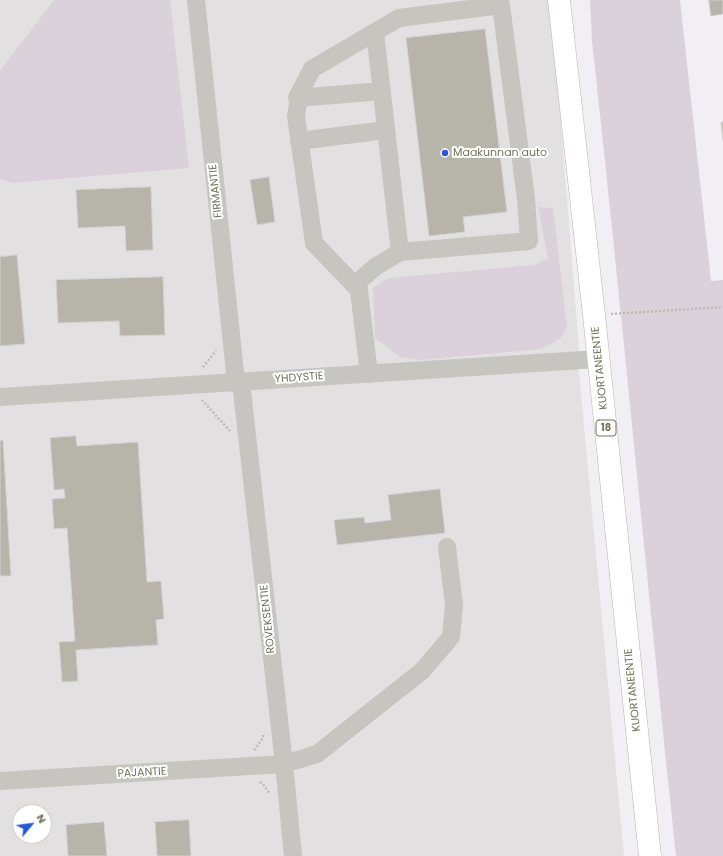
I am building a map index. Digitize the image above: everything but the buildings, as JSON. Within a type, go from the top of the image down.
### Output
[{"type":"highway","name":"KUORTANEENTIE","points":[[559,0],[599,359],[650,856]]},
{"type":"street","name":"FIRMANTIE","points":[[196,0],[239,382]]},
{"type":"street","points":[[359,290],[314,243],[296,116],[299,99],[297,98],[312,69],[399,18],[501,5],[526,198],[529,241],[400,252],[376,267],[358,282],[359,290],[369,374]]},
{"type":"street","points":[[375,32],[400,252]]},
{"type":"street","points":[[297,98],[382,91]]},
{"type":"street","points":[[299,141],[386,130]]},
{"type":"street","name":"YHDYSTIE","points":[[0,397],[599,359]]},
{"type":"street","name":"ROVEKSENTIE","points":[[239,382],[284,764],[293,856]]},
{"type":"street","name":"PAJANTIE","points":[[0,781],[284,764],[317,754],[422,671],[451,637],[454,605],[447,547]]},
{"type":"path","points":[[594,315],[723,308]]},
{"type":"path","points":[[216,350],[198,373],[200,397],[230,431],[231,439]]},
{"type":"path","points":[[263,731],[263,738],[251,753],[254,778],[263,784],[270,797]]},
{"type":"shaded area","points":[[0,0],[551,0],[580,360],[578,361],[624,856],[0,856]]},
{"type":"shaded area","points":[[54,0],[170,0],[189,168],[12,183],[0,179],[0,71]]},
{"type":"shaded area","points":[[590,0],[680,0],[711,281],[723,280],[723,856],[676,856],[592,41]]},
{"type":"shaded area","points":[[538,207],[553,208],[567,328],[560,339],[541,349],[421,360],[400,357],[375,338],[373,288],[388,278],[535,265],[548,258]]},
{"type":"place","name":"Maakunnan auto","points":[[445,153]]}]
